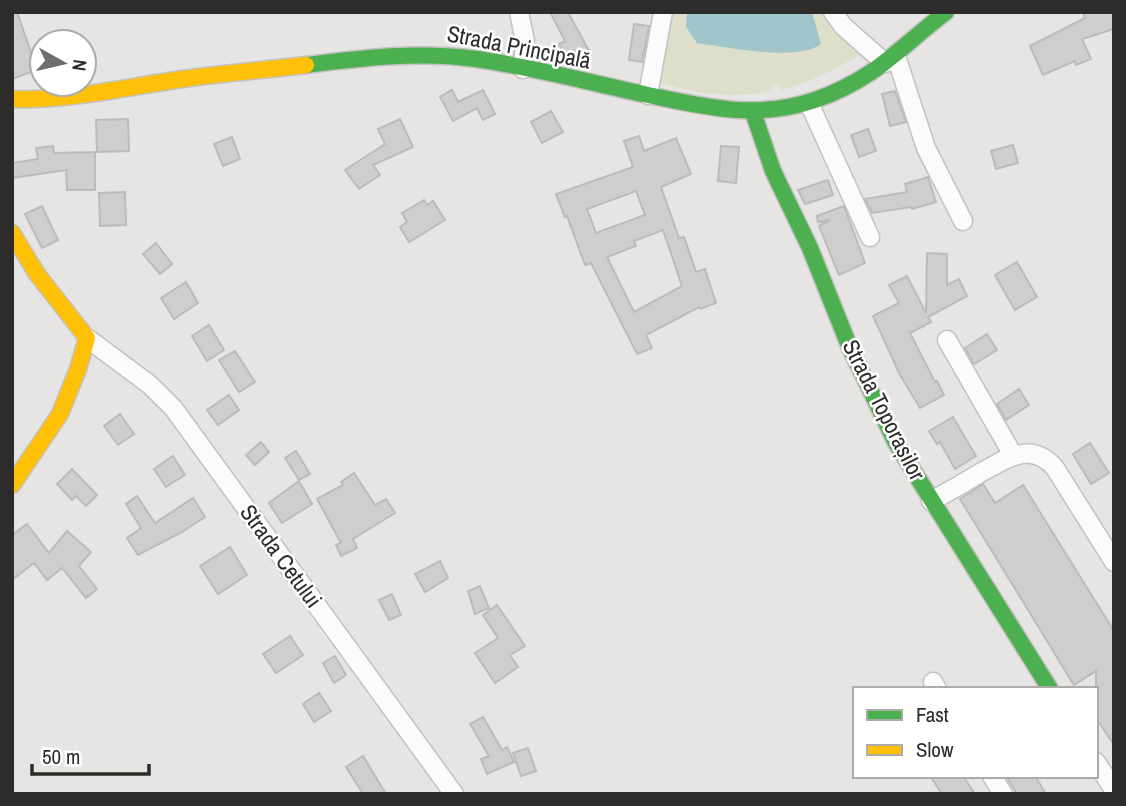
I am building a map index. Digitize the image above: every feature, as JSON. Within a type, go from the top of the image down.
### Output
[{"type":"main road","name":"Strada Principală","points":[[12,99],[83,96],[183,79],[410,54],[448,55],[722,110],[753,112],[809,103],[836,92],[890,60],[946,12]]},
{"type":"main road","name":"Strada Toporașilor","points":[[753,112],[773,171],[810,248],[850,348],[896,443],[1049,687]]},
{"type":"main road","points":[[12,233],[59,306],[87,338],[60,414],[12,485]]},
{"type":"street","points":[[519,12],[525,41],[523,69]]},
{"type":"street","points":[[648,95],[663,12]]},
{"type":"street","points":[[833,12],[843,26],[890,60],[926,148],[963,221]]},
{"type":"street","points":[[809,103],[870,237]]},
{"type":"street","name":"Strada Cetului","points":[[87,338],[150,385],[174,409],[454,794]]},
{"type":"street","points":[[947,340],[1013,455]]},
{"type":"street","points":[[931,501],[1013,455],[1030,454],[1047,458],[1114,562]]},
{"type":"street","points":[[1098,765],[1114,790]]},
{"type":"street","points":[[993,778],[1003,794]]},
{"type":"green space","points":[[669,12],[828,12],[865,52],[824,74],[781,90],[778,84],[772,86],[773,91],[744,95],[687,90],[658,82]]},
{"type":"water","points":[[687,12],[812,12],[821,44],[811,49],[779,53],[697,43],[686,27]]},
{"type":"building","points":[[12,12],[17,12],[28,44],[28,73],[12,79]]},
{"type":"building","points":[[550,12],[568,12],[589,51],[568,62],[559,44],[565,41]]},
{"type":"building","points":[[1083,12],[1114,12],[1114,29],[1082,39],[1091,59],[1076,65],[1075,61],[1043,75],[1030,46],[1085,18]]},
{"type":"building","points":[[634,24],[649,26],[642,62],[629,60]]},
{"type":"building","points":[[452,90],[458,102],[483,90],[495,114],[483,120],[477,108],[453,121],[440,97]]},
{"type":"building","points":[[895,91],[906,122],[890,126],[882,94]]},
{"type":"building","points":[[551,111],[563,132],[542,143],[531,122]]},
{"type":"building","points":[[128,119],[129,151],[97,152],[96,120]]},
{"type":"building","points":[[400,119],[413,147],[373,165],[380,175],[359,189],[345,170],[385,144],[378,129]]},
{"type":"building","points":[[868,129],[876,151],[859,157],[851,135]]},
{"type":"building","points":[[639,136],[644,151],[676,138],[691,174],[661,187],[679,238],[684,237],[696,272],[705,269],[716,303],[700,309],[699,307],[646,335],[652,348],[637,354],[591,263],[585,265],[556,194],[633,167],[624,141]],"holes":[[[636,191],[645,215],[596,233],[587,209]],[[663,230],[682,286],[634,312],[607,257],[636,246],[634,241]]]},
{"type":"building","points":[[232,137],[240,159],[223,166],[214,144]]},
{"type":"building","points":[[1013,145],[1018,163],[996,169],[991,151]]},
{"type":"building","points":[[53,146],[54,153],[95,152],[95,190],[67,190],[66,170],[12,178],[12,163],[38,159],[36,148]]},
{"type":"building","points":[[721,146],[739,147],[736,183],[718,181]]},
{"type":"building","points":[[928,177],[936,202],[912,209],[872,213],[865,199],[907,192],[905,184]]},
{"type":"building","points":[[828,180],[833,195],[805,204],[798,190]]},
{"type":"building","points":[[125,192],[126,225],[100,226],[99,193]]},
{"type":"building","points":[[424,200],[427,205],[433,201],[445,220],[409,242],[400,227],[407,222],[402,213]]},
{"type":"building","points":[[42,206],[58,240],[42,248],[25,214]]},
{"type":"building","points":[[844,206],[865,263],[839,275],[819,226],[830,220],[818,222],[817,216]]},
{"type":"building","points":[[156,243],[172,264],[160,274],[143,254]]},
{"type":"building","points":[[927,253],[947,254],[947,285],[959,279],[967,296],[928,317],[931,322],[910,333],[944,395],[920,408],[900,375],[873,316],[899,303],[889,285],[907,276],[926,313]]},
{"type":"building","points":[[1017,262],[1037,297],[1015,310],[995,275]]},
{"type":"building","points":[[186,282],[198,303],[174,319],[161,298]]},
{"type":"building","points":[[209,325],[224,350],[207,361],[192,336]]},
{"type":"building","points":[[987,334],[997,350],[974,364],[965,348]]},
{"type":"building","points":[[235,351],[255,382],[239,392],[219,360]]},
{"type":"building","points":[[1019,389],[1029,405],[1006,420],[997,404]]},
{"type":"building","points":[[229,395],[239,410],[218,425],[207,410]]},
{"type":"building","points":[[120,414],[134,434],[118,445],[104,426]]},
{"type":"building","points":[[953,417],[976,456],[955,469],[940,442],[937,444],[929,431]]},
{"type":"building","points":[[261,442],[269,452],[255,465],[246,455]]},
{"type":"building","points":[[1090,443],[1109,473],[1091,484],[1073,454]]},
{"type":"building","points":[[296,451],[310,474],[299,480],[285,458]]},
{"type":"building","points":[[173,456],[185,475],[166,487],[154,469]]},
{"type":"building","points":[[72,469],[97,495],[86,506],[76,496],[72,500],[57,484]]},
{"type":"building","points":[[354,473],[375,505],[386,499],[395,513],[353,539],[357,548],[341,556],[336,545],[341,543],[317,499],[343,485],[341,482]]},
{"type":"building","points":[[299,481],[312,504],[282,523],[269,503]]},
{"type":"building","points":[[983,484],[995,503],[1023,485],[1114,631],[1114,745],[1098,721],[1096,671],[1074,685],[960,499]]},
{"type":"building","points":[[137,496],[155,523],[193,498],[205,517],[138,555],[127,538],[141,528],[126,504]]},
{"type":"building","points":[[27,524],[49,553],[67,531],[91,552],[79,566],[97,589],[86,598],[62,568],[47,580],[34,563],[12,580],[12,535]]},
{"type":"building","points":[[230,547],[247,575],[218,594],[200,566]]},
{"type":"building","points":[[440,561],[448,578],[425,592],[415,574]]},
{"type":"building","points":[[480,586],[489,608],[475,614],[468,591]]},
{"type":"building","points":[[392,594],[401,615],[389,620],[379,600]]},
{"type":"building","points":[[497,605],[525,646],[510,655],[518,667],[495,683],[475,653],[498,638],[483,615]]},
{"type":"building","points":[[290,636],[303,655],[276,673],[263,654]]},
{"type":"building","points":[[335,656],[346,675],[334,683],[323,663]]},
{"type":"building","points":[[319,693],[331,711],[314,722],[303,704]]},
{"type":"building","points":[[483,717],[502,750],[507,747],[514,762],[487,774],[481,759],[489,756],[470,724]]},
{"type":"building","points":[[528,748],[536,771],[521,776],[513,753]]},
{"type":"building","points":[[363,756],[386,794],[363,794],[346,767]]},
{"type":"building","points":[[931,778],[964,778],[975,794],[942,794]]},
{"type":"building","points":[[1007,778],[1036,778],[1046,794],[1017,794]]},
{"type":"traffic: fast","points":[[306,65],[391,56],[455,57],[519,66],[711,107],[731,110],[772,109],[815,100],[854,83],[885,62],[946,12]]},
{"type":"traffic: fast","points":[[753,112],[773,171],[810,248],[850,348],[896,443],[1049,687]]},
{"type":"traffic: slow","points":[[12,99],[77,96],[198,77],[306,65]]},
{"type":"traffic: slow","points":[[12,233],[37,274],[87,338],[60,414],[12,485]]}]
